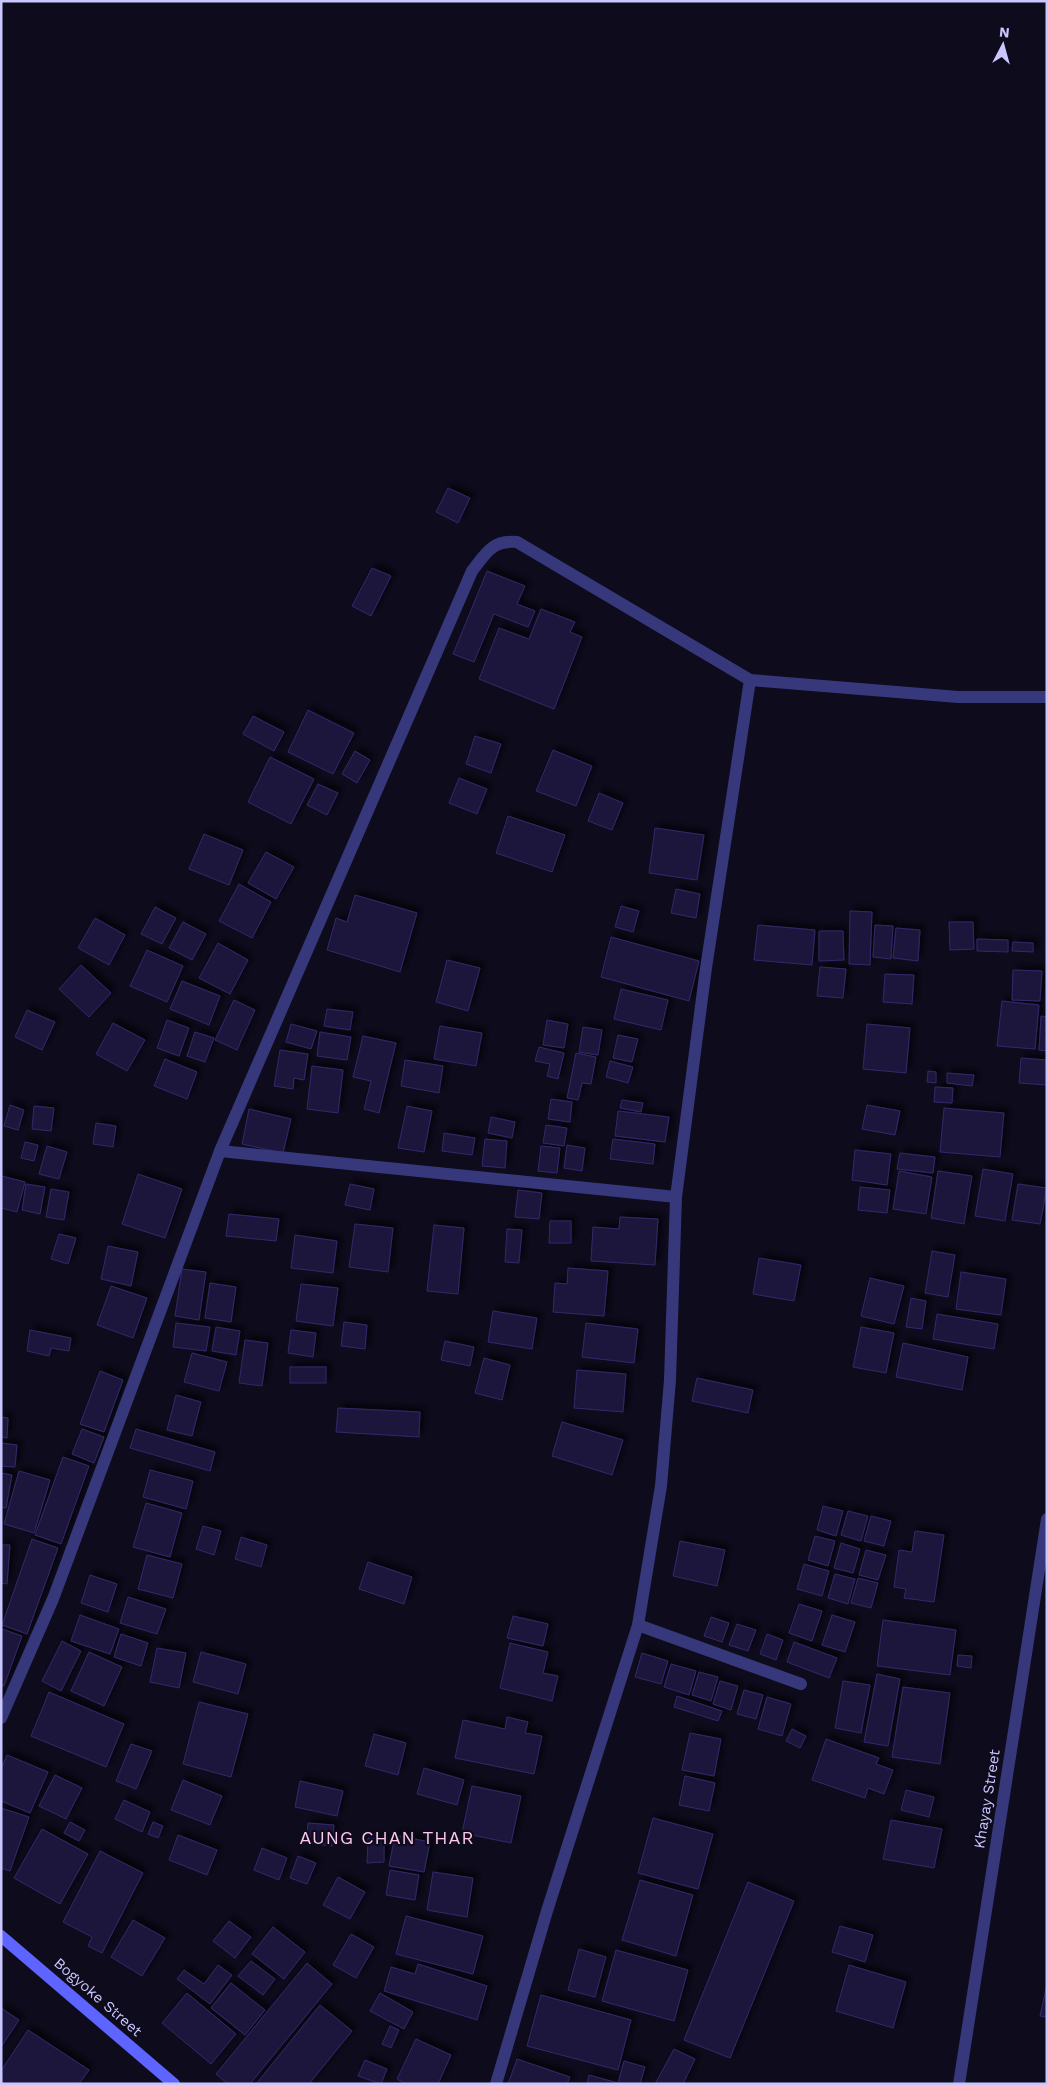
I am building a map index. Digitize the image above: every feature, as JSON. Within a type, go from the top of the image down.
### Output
[{"type":"main road","name":"Bogyoke Street","points":[[1,1936],[174,2084]]},
{"type":"street","points":[[1,1718],[53,1598],[220,1151],[472,571],[494,545],[504,541],[517,542],[750,680],[958,697],[1047,697]]},
{"type":"street","points":[[496,2084],[547,1911],[638,1625],[661,1486],[670,1380],[676,1198],[706,968],[750,680]]},
{"type":"street","points":[[220,1151],[676,1198]]},
{"type":"street","name":"Khayay Street","points":[[959,2084],[1047,1519]]},
{"type":"street","points":[[638,1625],[801,1684]]},
{"type":"building","points":[[448,488],[470,498],[458,523],[436,512]]},
{"type":"building","points":[[372,568],[391,576],[371,616],[352,606]]},
{"type":"building","points":[[487,571],[525,586],[517,604],[535,611],[528,627],[494,614],[474,662],[453,654]]},
{"type":"building","points":[[541,609],[575,622],[570,632],[582,637],[554,709],[479,679],[499,628],[529,639]]},
{"type":"building","points":[[308,710],[354,733],[333,774],[288,752]]},
{"type":"building","points":[[253,716],[284,732],[274,751],[243,734]]},
{"type":"building","points":[[475,736],[501,744],[491,773],[466,764]]},
{"type":"building","points":[[553,750],[592,766],[576,806],[536,791]]},
{"type":"building","points":[[355,751],[370,760],[357,783],[342,774]]},
{"type":"building","points":[[270,757],[314,779],[291,824],[248,802]]},
{"type":"building","points":[[459,778],[487,789],[477,814],[449,803]]},
{"type":"building","points":[[318,784],[338,793],[327,815],[307,805]]},
{"type":"building","points":[[599,793],[623,803],[612,830],[588,821]]},
{"type":"building","points":[[508,816],[565,835],[552,872],[496,853]]},
{"type":"building","points":[[655,828],[704,835],[697,880],[649,873]]},
{"type":"building","points":[[204,834],[243,850],[229,885],[189,869]]},
{"type":"building","points":[[266,852],[294,867],[276,899],[248,883]]},
{"type":"building","points":[[239,884],[271,902],[252,938],[219,921]]},
{"type":"building","points":[[676,889],[700,894],[696,918],[671,913]]},
{"type":"building","points":[[355,895],[417,913],[400,972],[327,950],[336,918],[347,922]]},
{"type":"building","points":[[621,906],[639,911],[633,932],[615,927]]},
{"type":"building","points":[[155,907],[176,918],[162,944],[141,934]]},
{"type":"building","points":[[850,911],[872,912],[870,965],[849,964]]},
{"type":"building","points":[[95,918],[125,935],[109,965],[78,948]]},
{"type":"building","points":[[183,922],[206,934],[192,960],[169,948]]},
{"type":"building","points":[[949,922],[973,922],[974,949],[950,950]]},
{"type":"building","points":[[758,925],[815,930],[812,965],[754,960]]},
{"type":"building","points":[[875,925],[893,926],[891,959],[873,957]]},
{"type":"building","points":[[896,928],[920,930],[918,961],[893,958]]},
{"type":"building","points":[[819,931],[843,931],[844,960],[819,961]]},
{"type":"building","points":[[611,937],[699,961],[689,1001],[601,977]]},
{"type":"building","points":[[977,939],[1008,940],[1008,952],[977,951]]},
{"type":"building","points":[[1013,942],[1033,943],[1033,952],[1012,951]]},
{"type":"building","points":[[218,943],[248,960],[230,994],[199,978]]},
{"type":"building","points":[[147,950],[183,966],[167,1002],[130,986]]},
{"type":"building","points":[[447,960],[480,968],[468,1011],[436,1002]]},
{"type":"building","points":[[81,965],[111,993],[89,1017],[59,989]]},
{"type":"building","points":[[820,967],[846,969],[843,998],[817,996]]},
{"type":"building","points":[[1013,970],[1042,971],[1040,1001],[1012,1000]]},
{"type":"building","points":[[885,974],[914,975],[912,1004],[883,1002]]},
{"type":"building","points":[[182,981],[220,996],[209,1025],[170,1009]]},
{"type":"building","points":[[621,989],[668,1000],[661,1030],[614,1019]]},
{"type":"building","points":[[234,1000],[255,1010],[237,1050],[215,1040]]},
{"type":"building","points":[[1002,1001],[1039,1005],[1035,1049],[997,1046]]},
{"type":"building","points":[[327,1009],[353,1012],[350,1030],[324,1026]]},
{"type":"building","points":[[27,1010],[55,1022],[42,1050],[15,1037]]},
{"type":"building","points":[[1041,1016],[1047,1017],[1047,1051],[1039,1050]]},
{"type":"building","points":[[167,1020],[189,1028],[179,1056],[157,1048]]},
{"type":"building","points":[[547,1020],[568,1024],[564,1048],[543,1045]]},
{"type":"building","points":[[113,1023],[145,1040],[127,1071],[96,1054]]},
{"type":"building","points":[[291,1024],[317,1031],[311,1049],[286,1042]]},
{"type":"building","points":[[867,1024],[910,1028],[906,1073],[863,1069]]},
{"type":"building","points":[[440,1026],[482,1033],[476,1066],[434,1059]]},
{"type":"building","points":[[583,1027],[602,1030],[598,1055],[579,1052]]},
{"type":"building","points":[[195,1032],[214,1038],[205,1062],[187,1056]]},
{"type":"building","points":[[320,1032],[351,1037],[347,1060],[317,1056]]},
{"type":"building","points":[[618,1035],[638,1039],[632,1062],[613,1058]]},
{"type":"building","points":[[363,1036],[396,1043],[379,1113],[364,1109],[371,1081],[353,1077]]},
{"type":"building","points":[[539,1047],[564,1053],[558,1079],[547,1076],[550,1064],[535,1061]]},
{"type":"building","points":[[280,1050],[308,1054],[304,1080],[294,1078],[293,1089],[274,1086]]},
{"type":"building","points":[[576,1053],[596,1057],[591,1084],[582,1083],[578,1100],[567,1098]]},
{"type":"building","points":[[1021,1058],[1047,1060],[1047,1085],[1019,1083]]},
{"type":"building","points":[[165,1059],[197,1072],[187,1099],[154,1086]]},
{"type":"building","points":[[405,1060],[443,1066],[439,1093],[401,1086]]},
{"type":"building","points":[[610,1061],[633,1067],[628,1083],[606,1077]]},
{"type":"building","points":[[312,1066],[343,1070],[338,1113],[307,1109]]},
{"type":"building","points":[[928,1071],[936,1072],[936,1083],[927,1082]]},
{"type":"building","points":[[947,1073],[974,1075],[972,1086],[947,1083]]},
{"type":"building","points":[[935,1087],[953,1088],[952,1103],[934,1102]]},
{"type":"building","points":[[551,1099],[572,1102],[570,1122],[548,1119]]},
{"type":"building","points":[[622,1100],[643,1103],[641,1112],[620,1108]]},
{"type":"building","points":[[10,1105],[24,1110],[18,1130],[4,1126]]},
{"type":"building","points":[[867,1105],[900,1111],[895,1135],[862,1129]]},
{"type":"building","points":[[34,1106],[54,1108],[51,1131],[32,1129]]},
{"type":"building","points":[[407,1106],[432,1111],[424,1152],[398,1148]]},
{"type":"building","points":[[944,1108],[1004,1113],[1000,1157],[940,1152]]},
{"type":"building","points":[[249,1109],[291,1119],[283,1153],[242,1144]]},
{"type":"building","points":[[618,1111],[669,1117],[665,1142],[615,1136]]},
{"type":"building","points":[[491,1117],[515,1122],[512,1138],[488,1133]]},
{"type":"building","points":[[96,1123],[116,1126],[113,1147],[93,1144]]},
{"type":"building","points":[[546,1125],[567,1128],[564,1146],[543,1143]]},
{"type":"building","points":[[444,1133],[475,1138],[472,1155],[442,1151]]},
{"type":"building","points":[[485,1139],[507,1141],[505,1168],[482,1166]]},
{"type":"building","points":[[613,1139],[655,1144],[653,1164],[610,1159]]},
{"type":"building","points":[[25,1142],[38,1145],[34,1161],[21,1158]]},
{"type":"building","points":[[567,1145],[585,1148],[582,1171],[564,1168]]},
{"type":"building","points":[[47,1146],[67,1152],[59,1179],[39,1174]]},
{"type":"building","points":[[541,1146],[560,1148],[557,1173],[538,1171]]},
{"type":"building","points":[[855,1150],[891,1154],[887,1185],[852,1180]]},
{"type":"building","points":[[900,1153],[935,1157],[933,1173],[897,1169]]},
{"type":"building","points":[[983,1169],[1013,1174],[1005,1221],[975,1216]]},
{"type":"building","points":[[899,1171],[932,1177],[926,1214],[893,1209]]},
{"type":"building","points":[[938,1171],[972,1176],[964,1224],[931,1218]]},
{"type":"building","points":[[138,1174],[182,1189],[165,1238],[122,1224]]},
{"type":"building","points":[[2,1176],[25,1182],[17,1212],[1,1208]]},
{"type":"building","points":[[26,1184],[45,1187],[40,1214],[22,1210]]},
{"type":"building","points":[[350,1184],[374,1189],[370,1210],[345,1205]]},
{"type":"building","points":[[1018,1184],[1047,1188],[1040,1224],[1012,1220]]},
{"type":"building","points":[[860,1187],[890,1190],[887,1213],[858,1210]]},
{"type":"building","points":[[51,1189],[69,1192],[64,1220],[46,1217]]},
{"type":"building","points":[[518,1190],[542,1193],[539,1219],[515,1217]]},
{"type":"building","points":[[229,1214],[279,1219],[276,1241],[226,1236]]},
{"type":"building","points":[[620,1217],[658,1219],[655,1265],[591,1261],[593,1227],[619,1229]]},
{"type":"building","points":[[550,1221],[571,1221],[571,1243],[549,1243]]},
{"type":"building","points":[[355,1224],[393,1228],[388,1272],[349,1267]]},
{"type":"building","points":[[434,1225],[464,1228],[458,1294],[427,1291]]},
{"type":"building","points":[[507,1229],[522,1230],[519,1263],[505,1262]]},
{"type":"building","points":[[59,1234],[76,1238],[68,1264],[51,1259]]},
{"type":"building","points":[[295,1235],[337,1241],[333,1273],[291,1268]]},
{"type":"building","points":[[108,1246],[138,1252],[131,1286],[101,1279]]},
{"type":"building","points":[[932,1251],[955,1255],[948,1297],[925,1293]]},
{"type":"building","points":[[759,1258],[801,1265],[794,1301],[753,1294]]},
{"type":"building","points":[[568,1268],[608,1271],[604,1316],[553,1312],[555,1283],[567,1284]]},
{"type":"building","points":[[182,1269],[206,1272],[199,1320],[175,1316]]},
{"type":"building","points":[[961,1272],[1006,1279],[1001,1315],[956,1309]]},
{"type":"building","points":[[870,1278],[904,1286],[894,1324],[861,1316]]},
{"type":"building","points":[[210,1283],[236,1287],[231,1322],[205,1318]]},
{"type":"building","points":[[301,1284],[338,1288],[333,1326],[296,1321]]},
{"type":"building","points":[[111,1286],[147,1298],[133,1338],[97,1325]]},
{"type":"building","points":[[911,1298],[926,1301],[922,1329],[906,1327]]},
{"type":"building","points":[[493,1311],[537,1318],[532,1349],[488,1342]]},
{"type":"building","points":[[937,1314],[998,1324],[994,1349],[933,1339]]},
{"type":"building","points":[[344,1322],[367,1325],[365,1349],[341,1346]]},
{"type":"building","points":[[176,1323],[210,1327],[206,1351],[173,1347]]},
{"type":"building","points":[[586,1323],[638,1329],[634,1363],[582,1357]]},
{"type":"building","points":[[216,1327],[240,1331],[236,1355],[212,1351]]},
{"type":"building","points":[[861,1327],[894,1333],[886,1373],[853,1367]]},
{"type":"building","points":[[30,1330],[71,1338],[69,1351],[51,1348],[49,1356],[27,1351]]},
{"type":"building","points":[[291,1330],[316,1333],[313,1357],[288,1353]]},
{"type":"building","points":[[245,1340],[268,1343],[262,1386],[239,1383]]},
{"type":"building","points":[[445,1341],[474,1347],[470,1366],[441,1360]]},
{"type":"building","points":[[903,1343],[968,1357],[962,1390],[896,1377]]},
{"type":"building","points":[[192,1353],[227,1362],[219,1391],[184,1382]]},
{"type":"building","points":[[484,1358],[510,1365],[502,1400],[475,1393]]},
{"type":"building","points":[[290,1367],[326,1367],[326,1383],[290,1383]]},
{"type":"building","points":[[577,1370],[626,1374],[623,1412],[574,1408]]},
{"type":"building","points":[[100,1371],[123,1380],[104,1432],[80,1424]]},
{"type":"building","points":[[697,1378],[753,1390],[748,1413],[692,1401]]},
{"type":"building","points":[[176,1395],[201,1402],[192,1436],[167,1430]]},
{"type":"building","points":[[338,1408],[420,1412],[419,1437],[336,1432]]},
{"type":"building","points":[[1,1417],[8,1418],[7,1438],[1,1437]]},
{"type":"building","points":[[562,1422],[623,1440],[612,1475],[552,1456]]},
{"type":"building","points":[[82,1429],[104,1437],[94,1463],[72,1454]]},
{"type":"building","points":[[136,1429],[215,1452],[210,1471],[130,1448]]},
{"type":"building","points":[[1,1443],[17,1445],[15,1467],[1,1466]]},
{"type":"building","points":[[63,1457],[89,1466],[61,1544],[35,1535]]},
{"type":"building","points":[[150,1470],[193,1481],[186,1509],[143,1497]]},
{"type":"building","points":[[19,1471],[50,1480],[34,1533],[4,1524]]},
{"type":"building","points":[[1,1473],[12,1475],[6,1508],[1,1507]]},
{"type":"building","points":[[146,1503],[182,1513],[170,1557],[133,1547]]},
{"type":"building","points":[[823,1506],[843,1511],[836,1536],[817,1530]]},
{"type":"building","points":[[848,1511],[868,1516],[861,1541],[841,1535]]},
{"type":"building","points":[[871,1516],[891,1521],[884,1546],[864,1541]]},
{"type":"building","points":[[203,1526],[221,1531],[214,1555],[196,1549]]},
{"type":"building","points":[[915,1531],[944,1535],[934,1602],[904,1598],[906,1589],[894,1587],[899,1550],[912,1552]]},
{"type":"building","points":[[815,1536],[835,1541],[828,1566],[808,1560]]},
{"type":"building","points":[[241,1537],[267,1545],[261,1567],[235,1559]]},
{"type":"building","points":[[32,1539],[58,1548],[27,1634],[2,1625]]},
{"type":"building","points":[[680,1541],[725,1550],[717,1586],[673,1576]]},
{"type":"building","points":[[841,1543],[860,1549],[853,1573],[834,1568]]},
{"type":"building","points":[[1,1545],[10,1545],[7,1584],[1,1583]]},
{"type":"building","points":[[866,1550],[886,1555],[878,1580],[859,1575]]},
{"type":"building","points":[[147,1555],[182,1564],[173,1598],[138,1589]]},
{"type":"building","points":[[368,1562],[412,1577],[404,1604],[359,1589]]},
{"type":"building","points":[[804,1564],[829,1571],[822,1596],[797,1589]]},
{"type":"building","points":[[835,1574],[855,1579],[848,1604],[828,1598]]},
{"type":"building","points":[[90,1575],[117,1584],[108,1612],[81,1603]]},
{"type":"building","points":[[858,1578],[878,1583],[871,1608],[851,1603]]},
{"type":"building","points":[[128,1597],[166,1609],[157,1634],[120,1623]]},
{"type":"building","points":[[799,1604],[822,1611],[812,1641],[789,1633]]},
{"type":"building","points":[[80,1615],[119,1629],[110,1654],[71,1641]]},
{"type":"building","points":[[832,1615],[855,1622],[845,1652],[822,1645]]},
{"type":"building","points":[[513,1616],[548,1624],[543,1646],[507,1638]]},
{"type":"building","points":[[711,1617],[729,1623],[722,1642],[704,1636]]},
{"type":"building","points":[[883,1620],[956,1630],[950,1675],[877,1666]]},
{"type":"building","points":[[737,1624],[756,1630],[748,1651],[729,1645]]},
{"type":"building","points":[[2,1629],[22,1636],[4,1686],[1,1685]]},
{"type":"building","points":[[121,1634],[148,1643],[141,1666],[114,1657]]},
{"type":"building","points":[[767,1634],[783,1640],[776,1660],[760,1654]]},
{"type":"building","points":[[62,1641],[81,1651],[61,1691],[42,1681]]},
{"type":"building","points":[[794,1642],[837,1658],[829,1678],[787,1662]]},
{"type":"building","points":[[510,1643],[548,1652],[543,1673],[558,1676],[552,1701],[500,1688]]},
{"type":"building","points":[[157,1648],[186,1653],[179,1688],[150,1682]]},
{"type":"building","points":[[89,1652],[122,1667],[104,1706],[71,1691]]},
{"type":"building","points":[[201,1652],[246,1664],[238,1694],[193,1682]]},
{"type":"building","points":[[642,1653],[668,1661],[661,1684],[635,1677]]},
{"type":"building","points":[[958,1655],[972,1656],[971,1668],[957,1666]]},
{"type":"building","points":[[671,1664],[696,1671],[689,1695],[664,1687]]},
{"type":"building","points":[[699,1672],[718,1677],[711,1701],[692,1695]]},
{"type":"building","points":[[877,1674],[900,1679],[888,1746],[864,1742]]},
{"type":"building","points":[[720,1681],[738,1686],[731,1710],[713,1704]]},
{"type":"building","points":[[843,1681],[870,1685],[861,1733],[835,1728]]},
{"type":"building","points":[[903,1687],[950,1693],[940,1764],[892,1757]]},
{"type":"building","points":[[744,1690],[763,1695],[756,1719],[737,1714]]},
{"type":"building","points":[[49,1692],[124,1724],[106,1767],[31,1736]]},
{"type":"building","points":[[677,1696],[722,1711],[718,1721],[674,1707]]},
{"type":"building","points":[[767,1697],[791,1704],[782,1736],[758,1729]]},
{"type":"building","points":[[199,1702],[248,1714],[231,1777],[183,1764]]},
{"type":"building","points":[[507,1717],[528,1722],[525,1733],[542,1736],[534,1774],[455,1758],[463,1720],[505,1729]]},
{"type":"building","points":[[792,1729],[806,1736],[800,1748],[786,1741]]},
{"type":"building","points":[[690,1733],[721,1739],[714,1776],[682,1770]]},
{"type":"building","points":[[374,1734],[406,1743],[398,1775],[365,1766]]},
{"type":"building","points":[[826,1739],[879,1758],[876,1764],[893,1770],[884,1794],[868,1788],[865,1798],[812,1780]]},
{"type":"building","points":[[131,1744],[152,1751],[136,1789],[116,1781]]},
{"type":"building","points":[[7,1755],[48,1772],[30,1813],[1,1801],[1,1769]]},
{"type":"building","points":[[424,1768],[464,1780],[457,1805],[417,1794]]},
{"type":"building","points":[[55,1775],[82,1788],[66,1819],[39,1806]]},
{"type":"building","points":[[685,1776],[715,1783],[709,1811],[679,1805]]},
{"type":"building","points":[[183,1780],[222,1796],[210,1825],[171,1810]]},
{"type":"building","points":[[300,1781],[343,1791],[337,1816],[295,1807]]},
{"type":"building","points":[[472,1786],[521,1796],[511,1843],[462,1833]]},
{"type":"building","points":[[906,1790],[934,1797],[929,1817],[901,1810]]},
{"type":"building","points":[[124,1800],[150,1812],[142,1832],[115,1819]]},
{"type":"building","points":[[1,1808],[29,1817],[10,1871],[1,1868]]},
{"type":"building","points":[[653,1818],[713,1834],[698,1889],[638,1873]]},
{"type":"building","points":[[891,1820],[942,1829],[934,1868],[883,1859]]},
{"type":"building","points":[[70,1822],[85,1830],[79,1841],[64,1833]]},
{"type":"building","points":[[153,1822],[163,1826],[158,1838],[148,1834]]},
{"type":"building","points":[[308,1823],[334,1825],[332,1846],[306,1843]]},
{"type":"building","points":[[42,1829],[88,1854],[60,1904],[14,1878]]},
{"type":"building","points":[[178,1835],[217,1850],[207,1875],[169,1860]]},
{"type":"building","points":[[395,1835],[430,1842],[424,1872],[389,1866]]},
{"type":"building","points":[[368,1838],[384,1839],[384,1862],[367,1863]]},
{"type":"building","points":[[262,1848],[287,1858],[279,1880],[254,1870]]},
{"type":"building","points":[[100,1851],[143,1873],[102,1953],[88,1946],[92,1937],[63,1922]]},
{"type":"building","points":[[298,1856],[316,1863],[307,1884],[290,1878]]},
{"type":"building","points":[[390,1870],[419,1875],[415,1900],[386,1895]]},
{"type":"building","points":[[433,1872],[473,1878],[467,1917],[427,1910]]},
{"type":"building","points":[[338,1877],[365,1892],[350,1919],[323,1905]]},
{"type":"building","points":[[640,1880],[693,1895],[676,1956],[622,1940]]},
{"type":"building","points":[[748,1882],[794,1901],[730,2058],[684,2040]]},
{"type":"building","points":[[406,1916],[483,1936],[473,1974],[396,1954]]},
{"type":"building","points":[[133,1920],[165,1938],[142,1976],[111,1957]]},
{"type":"building","points":[[229,1921],[251,1937],[235,1958],[213,1941]]},
{"type":"building","points":[[840,1926],[873,1935],[865,1962],[832,1952]]},
{"type":"building","points":[[273,1927],[305,1952],[284,1979],[252,1954]]},
{"type":"building","points":[[351,1934],[374,1947],[356,1978],[333,1965]]},
{"type":"building","points":[[579,1949],[606,1957],[595,1997],[568,1990]]},
{"type":"building","points":[[616,1950],[688,1970],[674,2021],[602,2001]]},
{"type":"building","points":[[251,1961],[275,1979],[263,1995],[238,1976]]},
{"type":"building","points":[[307,1963],[332,1984],[250,2084],[228,2084],[216,2074]]},
{"type":"building","points":[[418,1964],[487,1986],[477,2020],[384,1991],[391,1967],[415,1974]]},
{"type":"building","points":[[218,1965],[232,1975],[210,2004],[177,1979],[184,1970],[204,1984]]},
{"type":"building","points":[[849,1965],[906,1982],[893,2028],[836,2011]]},
{"type":"building","points":[[231,1983],[265,2010],[245,2035],[211,2008]]},
{"type":"building","points":[[1047,1984],[1047,2017],[1040,2016]]},
{"type":"building","points":[[187,1993],[236,2034],[211,2064],[162,2023]]},
{"type":"building","points":[[380,1993],[413,2012],[404,2029],[370,2011]]},
{"type":"building","points":[[541,1995],[631,2020],[618,2070],[527,2046]]},
{"type":"building","points":[[320,2005],[352,2031],[309,2084],[256,2084]]},
{"type":"building","points":[[1,2008],[19,2020],[1,2047]]},
{"type":"building","points":[[390,2026],[399,2030],[391,2048],[382,2044]]},
{"type":"building","points":[[28,2030],[89,2070],[79,2084],[6,2084],[1,2081],[1,2071]]},
{"type":"building","points":[[416,2039],[451,2055],[438,2084],[406,2084],[397,2079]]},
{"type":"building","points":[[674,2049],[695,2059],[683,2084],[655,2084]]},
{"type":"building","points":[[517,2059],[570,2077],[567,2084],[508,2084]]},
{"type":"building","points":[[365,2060],[387,2069],[381,2084],[358,2076]]},
{"type":"building","points":[[624,2061],[645,2067],[640,2084],[587,2084],[589,2075],[618,2083]]},
{"type":"district","name":"AUNG CHAN THAR","points":[[387,1837]]}]
